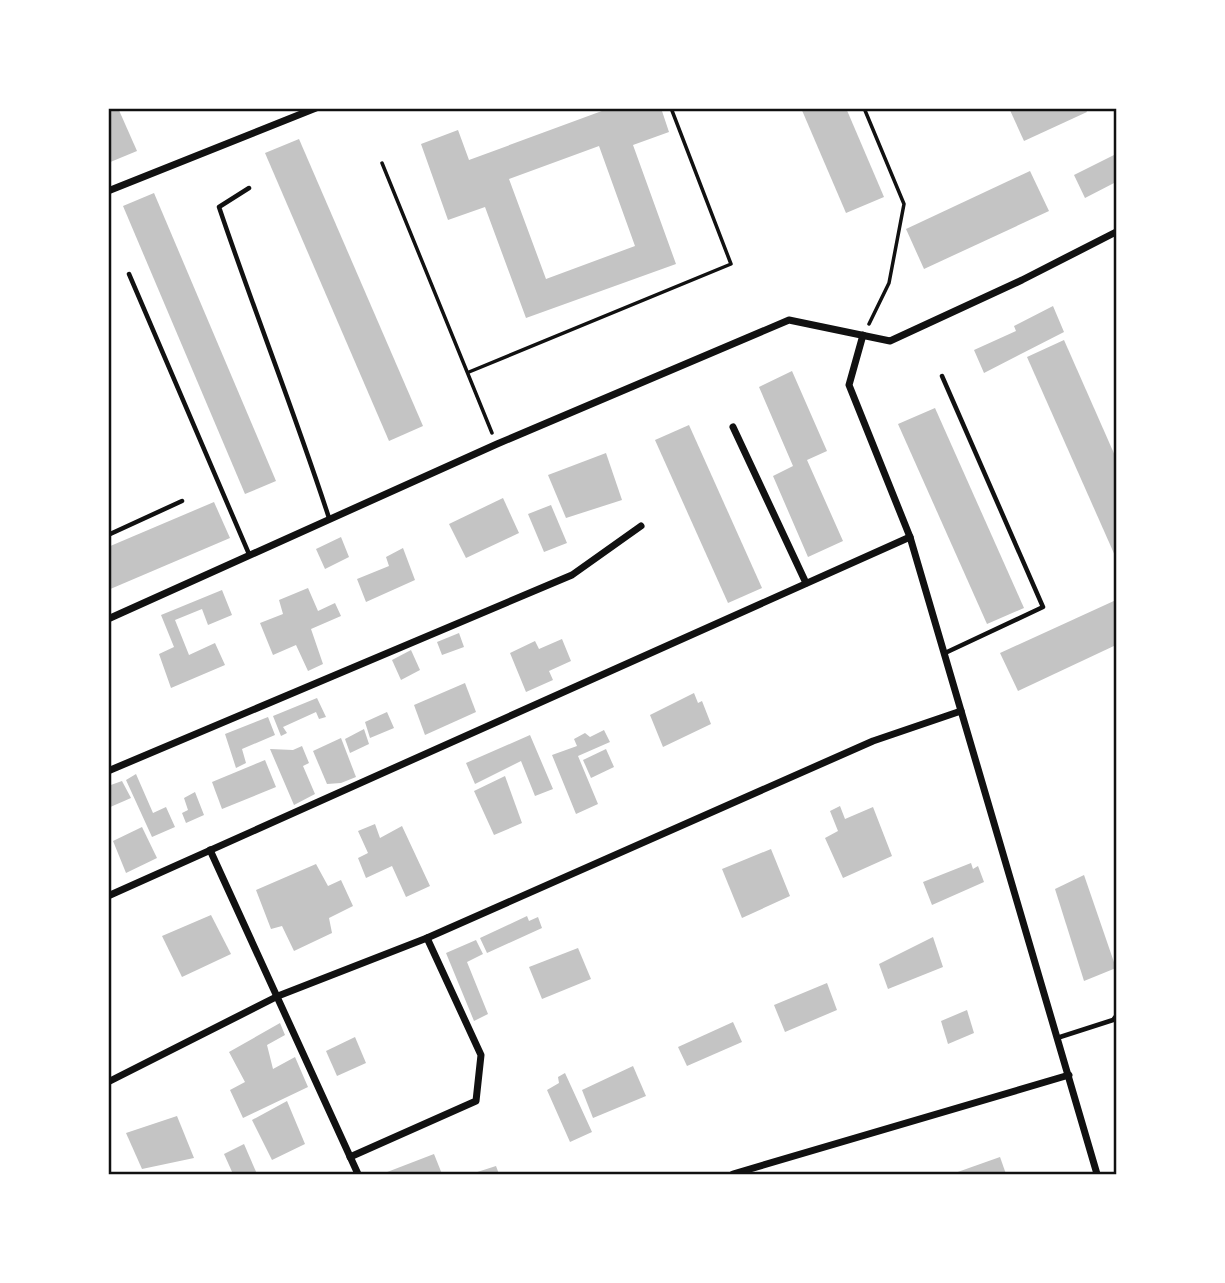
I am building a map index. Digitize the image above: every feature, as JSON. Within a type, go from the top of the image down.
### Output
[{"type":"street","points":[[108,191],[316,108]]},
{"type":"street","points":[[108,619],[497,444],[789,320],[890,341],[1022,280],[1114,233],[1116,244]]},
{"type":"street","points":[[863,335],[849,385],[910,537],[1097,1174]]},
{"type":"street","points":[[733,427],[806,583]]},
{"type":"street","points":[[108,771],[572,575],[640,526]]},
{"type":"street","points":[[108,896],[910,537]]},
{"type":"street","points":[[108,1082],[278,996],[427,938],[873,741],[961,711]]},
{"type":"street","points":[[210,850],[358,1174]]},
{"type":"street","points":[[350,1157],[476,1101],[481,1055],[427,938]]},
{"type":"street","points":[[733,1174],[1069,1076]]},
{"type":"lane","points":[[248,188],[219,207],[244,282],[292,404],[329,518]]},
{"type":"lane","points":[[129,274],[249,554]]},
{"type":"lane","points":[[942,376],[1043,607],[944,653]]},
{"type":"lane","points":[[108,535],[182,501]]},
{"type":"lane","points":[[1056,1038],[1113,1020],[1116,1016]]},
{"type":"path","points":[[468,372],[731,264],[671,108]]},
{"type":"path","points":[[863,335],[889,283],[904,204],[864,108]]},
{"type":"path","points":[[382,163],[497,444]]},
{"type":"building","points":[[108,108],[118,108],[137,151],[108,163]]},
{"type":"building","points":[[610,108],[661,108],[669,132],[633,145],[676,264],[526,318],[485,207],[448,220],[421,144],[458,130],[469,160]],"holes":[[[599,146],[635,246],[546,279],[509,179]]]},
{"type":"building","points":[[801,108],[846,108],[884,197],[846,213]]},
{"type":"building","points":[[1009,108],[1085,108],[1087,112],[1024,141]]},
{"type":"building","points":[[299,139],[423,426],[389,441],[265,153]]},
{"type":"building","points":[[1116,154],[1116,182],[1085,198],[1074,175]]},
{"type":"building","points":[[1030,171],[1049,211],[924,269],[906,229]]},
{"type":"building","points":[[154,193],[276,481],[245,494],[123,206]]},
{"type":"building","points":[[1053,306],[1064,332],[984,373],[974,350],[1016,331],[1014,326]]},
{"type":"building","points":[[1064,340],[1116,458],[1116,558],[1027,357]]},
{"type":"building","points":[[792,371],[827,451],[807,460],[843,541],[808,557],[773,476],[793,466],[759,387]]},
{"type":"building","points":[[935,408],[1024,608],[987,624],[898,424]]},
{"type":"building","points":[[689,425],[762,588],[728,603],[655,440]]},
{"type":"building","points":[[606,453],[622,500],[566,518],[548,475]]},
{"type":"building","points":[[503,498],[519,533],[466,558],[449,524]]},
{"type":"building","points":[[214,502],[230,538],[108,590],[108,547]]},
{"type":"building","points":[[551,505],[567,543],[544,552],[528,514]]},
{"type":"building","points":[[341,537],[349,557],[325,569],[316,549]]},
{"type":"building","points":[[403,548],[415,580],[366,602],[357,579],[389,566],[386,557]]},
{"type":"building","points":[[308,588],[318,611],[335,603],[341,616],[311,629],[323,664],[308,671],[296,645],[273,655],[260,623],[283,614],[279,600]]},
{"type":"building","points":[[222,590],[232,615],[208,625],[202,609],[175,620],[189,655],[215,643],[225,665],[171,688],[159,654],[174,647],[161,615]]},
{"type":"building","points":[[1116,600],[1116,645],[1018,691],[1000,653]]},
{"type":"building","points":[[459,633],[464,647],[442,655],[437,642]]},
{"type":"building","points":[[562,639],[571,661],[549,671],[553,680],[526,692],[510,653],[535,641],[539,649]]},
{"type":"building","points":[[411,650],[420,670],[401,680],[392,660]]},
{"type":"building","points":[[465,683],[476,712],[425,735],[414,705]]},
{"type":"building","points":[[694,693],[698,703],[702,701],[711,724],[663,747],[650,715]]},
{"type":"building","points":[[317,698],[326,717],[319,719],[316,712],[283,727],[287,733],[281,736],[273,716]]},
{"type":"building","points":[[387,712],[394,728],[370,738],[365,722]]},
{"type":"building","points":[[268,717],[275,735],[242,749],[246,763],[236,768],[225,734]]},
{"type":"building","points":[[364,729],[369,744],[350,753],[345,739]]},
{"type":"building","points":[[604,730],[610,742],[578,756],[598,804],[576,814],[552,755],[577,746],[574,739],[585,733],[590,737]]},
{"type":"building","points":[[530,735],[553,789],[535,796],[521,761],[475,784],[466,763]]},
{"type":"building","points":[[341,738],[356,777],[341,783],[327,784],[313,751]]},
{"type":"building","points":[[302,746],[309,763],[303,766],[315,794],[294,805],[270,749],[293,750]]},
{"type":"building","points":[[606,749],[614,767],[591,778],[583,760]]},
{"type":"building","points":[[265,760],[276,787],[222,809],[212,782]]},
{"type":"building","points":[[136,774],[153,813],[166,807],[175,827],[152,837],[126,780]]},
{"type":"building","points":[[505,776],[522,823],[494,835],[474,791]]},
{"type":"building","points":[[122,781],[131,798],[108,808],[108,786]]},
{"type":"building","points":[[195,792],[204,815],[186,823],[182,813],[188,810],[184,798]]},
{"type":"building","points":[[840,806],[845,819],[873,807],[892,856],[843,878],[825,838],[838,831],[830,811]]},
{"type":"building","points":[[375,824],[380,838],[402,826],[430,886],[406,897],[392,866],[366,878],[358,858],[368,853],[358,831]]},
{"type":"building","points":[[142,827],[157,858],[126,873],[113,841]]},
{"type":"building","points":[[771,849],[790,896],[742,918],[722,869]]},
{"type":"building","points":[[971,863],[973,869],[978,866],[984,882],[932,905],[923,882]]},
{"type":"building","points":[[316,864],[328,886],[341,880],[353,906],[329,918],[332,933],[294,951],[282,926],[271,929],[256,890]]},
{"type":"building","points":[[1084,875],[1116,968],[1084,981],[1055,889]]},
{"type":"building","points":[[211,915],[231,954],[182,977],[162,936]]},
{"type":"building","points":[[527,916],[529,921],[538,917],[542,928],[487,953],[480,938]]},
{"type":"building","points":[[933,937],[943,967],[888,989],[879,964]]},
{"type":"building","points":[[476,940],[483,954],[467,962],[488,1014],[474,1021],[446,953]]},
{"type":"building","points":[[578,948],[591,979],[542,999],[529,967]]},
{"type":"building","points":[[827,983],[837,1010],[785,1032],[774,1005]]},
{"type":"building","points":[[967,1010],[974,1033],[948,1044],[941,1021]]},
{"type":"building","points":[[733,1022],[742,1042],[687,1066],[678,1047]]},
{"type":"building","points":[[280,1023],[285,1035],[267,1045],[273,1069],[295,1057],[308,1087],[243,1118],[230,1090],[245,1082],[229,1052]]},
{"type":"building","points":[[355,1037],[366,1063],[337,1076],[326,1051]]},
{"type":"building","points":[[633,1066],[646,1096],[593,1118],[582,1090]]},
{"type":"building","points":[[565,1073],[592,1132],[570,1142],[547,1090],[559,1083],[558,1077]]},
{"type":"building","points":[[287,1101],[305,1144],[272,1160],[252,1120]]},
{"type":"building","points":[[177,1116],[194,1158],[142,1169],[126,1133]]},
{"type":"building","points":[[244,1144],[257,1174],[233,1174],[224,1154]]},
{"type":"building","points":[[434,1154],[442,1174],[382,1174]]},
{"type":"building","points":[[1000,1157],[1006,1174],[952,1174]]},
{"type":"building","points":[[496,1166],[499,1174],[471,1174]]}]
